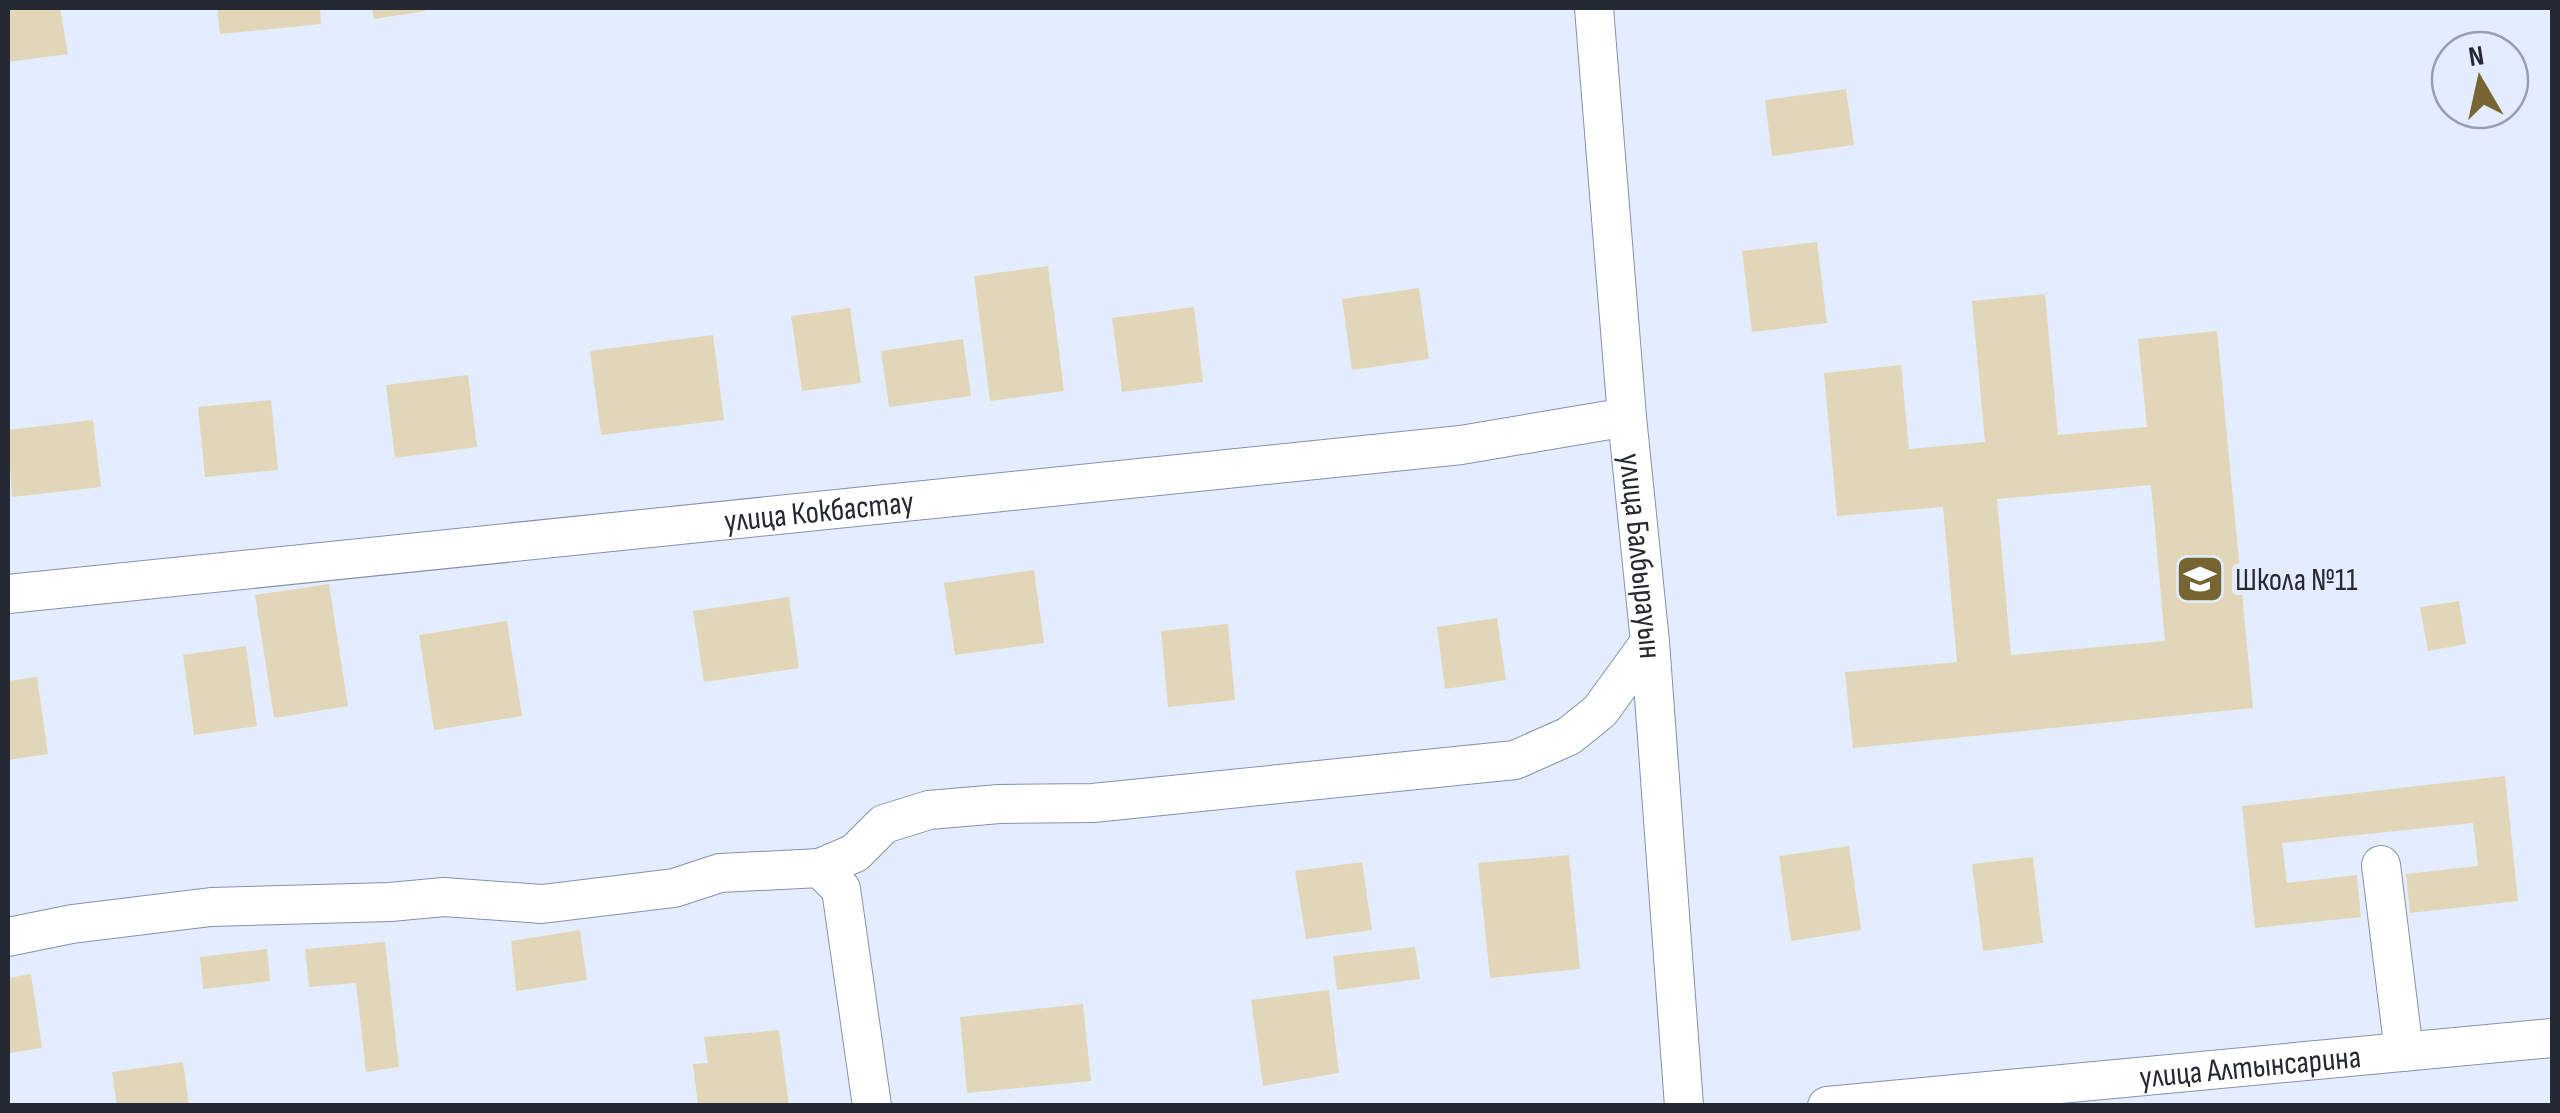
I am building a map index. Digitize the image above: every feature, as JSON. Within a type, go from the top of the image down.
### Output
[{"type":"street","name":"улица Балбырауын","points":[[1594,8],[1650,642],[1684,1106]]},
{"type":"street","name":"улица Кокбастау","points":[[8,594],[1460,445],[1628,417]]},
{"type":"street","points":[[8,938],[72,924],[211,907],[357,904],[444,897],[542,904],[674,888],[720,873],[820,868],[855,853],[884,824],[930,810],[999,804],[1093,803],[1516,760],[1569,736],[1600,711],[1650,642]]},
{"type":"street","points":[[2381,866],[2404,1052]]},
{"type":"street","points":[[820,868],[841,889],[872,1106]]},
{"type":"street","name":"улица Алтынсарина","points":[[1826,1106],[2552,1038]]},
{"type":"building","points":[[8,8],[60,8],[68,54],[8,62]]},
{"type":"building","points":[[217,8],[320,8],[321,24],[220,34]]},
{"type":"building","points":[[372,8],[425,8],[425,11],[374,19]]},
{"type":"building","points":[[1846,89],[1854,145],[1772,156],[1765,100]]},
{"type":"building","points":[[1817,242],[1827,323],[1752,332],[1742,251]]},
{"type":"building","points":[[1048,266],[1064,391],[990,401],[974,276]]},
{"type":"building","points":[[1419,288],[1429,359],[1352,370],[1342,299]]},
{"type":"building","name":"Школа №11","points":[[2045,294],[2058,435],[2147,427],[2138,339],[2217,331],[2253,708],[1853,748],[1845,672],[1957,662],[1943,507],[1837,516],[1824,373],[1901,365],[1909,449],[1985,442],[1972,301]],"holes":[[[2151,485],[2165,641],[2011,655],[1997,499]]]},
{"type":"building","points":[[1194,307],[1203,382],[1122,392],[1112,318]]},
{"type":"building","points":[[850,308],[861,383],[802,391],[791,316]]},
{"type":"building","points":[[713,335],[724,420],[601,435],[590,351]]},
{"type":"building","points":[[963,339],[971,396],[889,407],[881,351]]},
{"type":"building","points":[[468,375],[477,447],[395,458],[386,385]]},
{"type":"building","points":[[271,400],[278,470],[205,477],[198,407]]},
{"type":"building","points":[[93,420],[101,487],[12,497],[8,430]]},
{"type":"building","points":[[1034,570],[1044,643],[955,655],[944,583]]},
{"type":"building","points":[[329,584],[348,706],[274,718],[255,595]]},
{"type":"building","points":[[789,597],[799,668],[704,682],[693,611]]},
{"type":"building","points":[[2459,601],[2466,644],[2428,651],[2420,607]]},
{"type":"building","points":[[1497,618],[1506,680],[1445,689],[1437,627]]},
{"type":"building","points":[[507,621],[522,716],[434,730],[419,635]]},
{"type":"building","points":[[1228,624],[1235,700],[1168,707],[1161,631]]},
{"type":"building","points":[[246,646],[257,726],[194,735],[183,655]]},
{"type":"building","points":[[37,677],[48,754],[8,760],[8,681]]},
{"type":"building","points":[[2505,776],[2518,901],[2410,913],[2406,874],[2478,866],[2473,823],[2282,843],[2287,883],[2357,875],[2361,917],[2255,928],[2242,806]]},
{"type":"building","points":[[1849,846],[1861,930],[1791,941],[1779,856]]},
{"type":"building","points":[[1569,855],[1580,969],[1490,978],[1478,863]]},
{"type":"building","points":[[2033,857],[2043,943],[1983,951],[1972,864]]},
{"type":"building","points":[[1362,862],[1372,930],[1306,939],[1295,871]]},
{"type":"building","points":[[580,930],[587,980],[516,991],[511,941]]},
{"type":"building","points":[[385,942],[399,1067],[366,1072],[356,983],[309,987],[305,949]]},
{"type":"building","points":[[1415,947],[1420,979],[1337,990],[1333,956]]},
{"type":"building","points":[[267,949],[270,981],[203,989],[200,957]]},
{"type":"building","points":[[31,974],[42,1048],[9,1053],[8,978]]},
{"type":"building","points":[[1329,990],[1339,1073],[1263,1086],[1251,1000]]},
{"type":"building","points":[[1083,1004],[1091,1081],[967,1093],[960,1017]]},
{"type":"building","points":[[779,1030],[789,1106],[698,1106],[693,1064],[708,1063],[704,1037]]},
{"type":"building","points":[[183,1062],[189,1106],[117,1106],[112,1072]]},
{"type":"place","name":"Школа №11","points":[[2200,579]]}]
